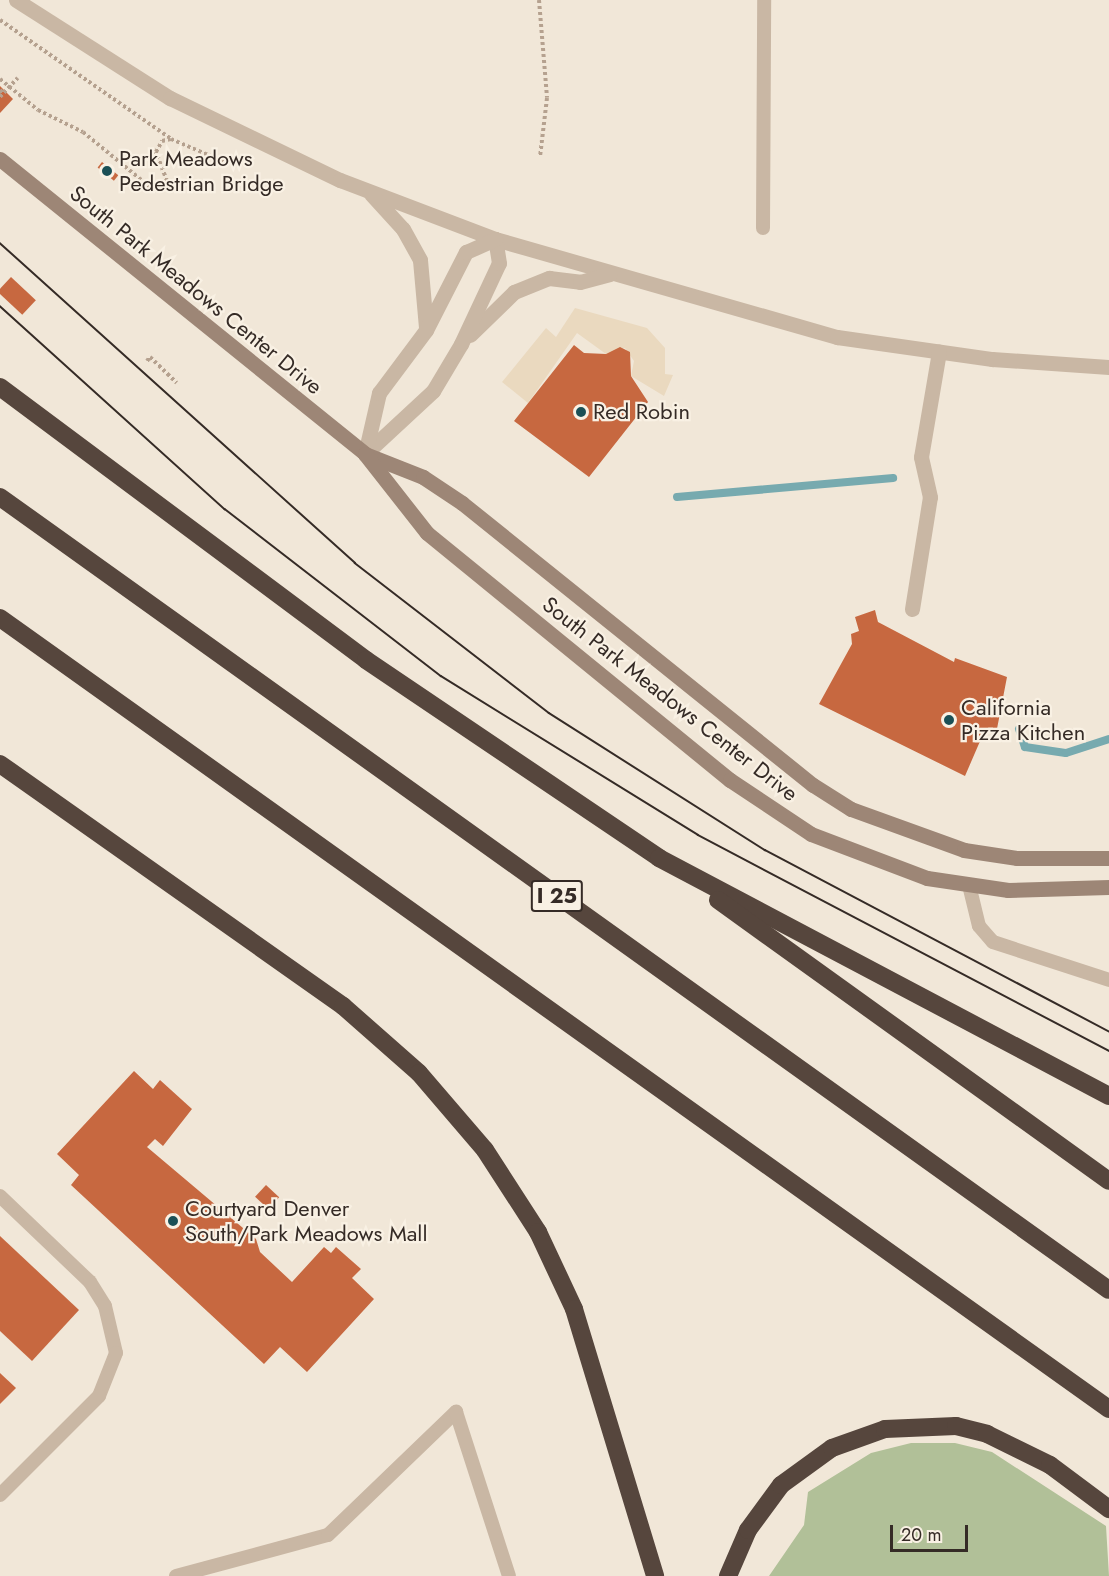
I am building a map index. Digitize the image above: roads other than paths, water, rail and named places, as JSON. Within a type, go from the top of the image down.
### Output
[{"type":"highway","points":[[0,387],[366,660],[659,858],[1109,1181]]},
{"type":"highway","name":"I 25","points":[[2,498],[1109,1290]]},
{"type":"highway","points":[[0,618],[1109,1409]]},
{"type":"highway","points":[[0,764],[343,1006],[418,1073],[485,1150],[538,1232],[574,1309],[656,1576]]},
{"type":"highway","points":[[659,858],[1109,1096]]},
{"type":"highway","points":[[728,1576],[748,1530],[781,1485],[832,1448],[885,1429],[956,1426],[987,1434],[1050,1465],[1109,1509]]},
{"type":"main road","name":"South Park Meadows Center Drive","points":[[0,159],[365,454],[427,532],[770,810],[855,855],[927,878],[969,885],[1109,887]]},
{"type":"main road","name":"South Park Meadows Center Drive","points":[[365,454],[423,477],[462,503],[813,785],[851,808],[913,835],[985,854],[1109,858]]},
{"type":"street","points":[[16,0],[170,98],[369,191],[495,239],[763,320],[939,352],[1109,367]]},
{"type":"street","points":[[369,191],[403,229],[420,260],[426,330]]},
{"type":"street","points":[[365,454],[379,393],[426,330],[466,252],[495,239]]},
{"type":"street","points":[[365,454],[433,391],[461,344],[499,264],[495,239]]},
{"type":"street","points":[[461,344],[514,292],[549,278],[580,282],[610,273]]},
{"type":"street","points":[[912,609],[930,497],[921,457],[939,352]]},
{"type":"lane","points":[[763,228],[764,0]]},
{"type":"lane","points":[[969,885],[980,926],[993,942],[1109,980]]},
{"type":"lane","points":[[0,1196],[90,1282],[105,1306],[116,1353],[99,1396],[0,1496]]},
{"type":"lane","points":[[176,1576],[328,1535],[456,1412],[509,1576]]},
{"type":"waterway","points":[[677,497],[893,478]]},
{"type":"waterway","points":[[1019,729],[1025,747],[1066,753],[1109,739]]},
{"type":"tram line","points":[[0,243],[355,563],[549,713],[765,850],[1109,1031]]},
{"type":"tram line","points":[[0,306],[225,509],[441,676],[698,835],[1109,1051]]},
{"type":"place","name":"Park Meadows Pedestrian Bridge","points":[[107,171]]},
{"type":"place","name":"Red Robin","points":[[581,412]]},
{"type":"place","name":"California Pizza Kitchen","points":[[949,720]]},
{"type":"place","name":"Courtyard Denver South/Park Meadows Mall","points":[[173,1221]]}]
